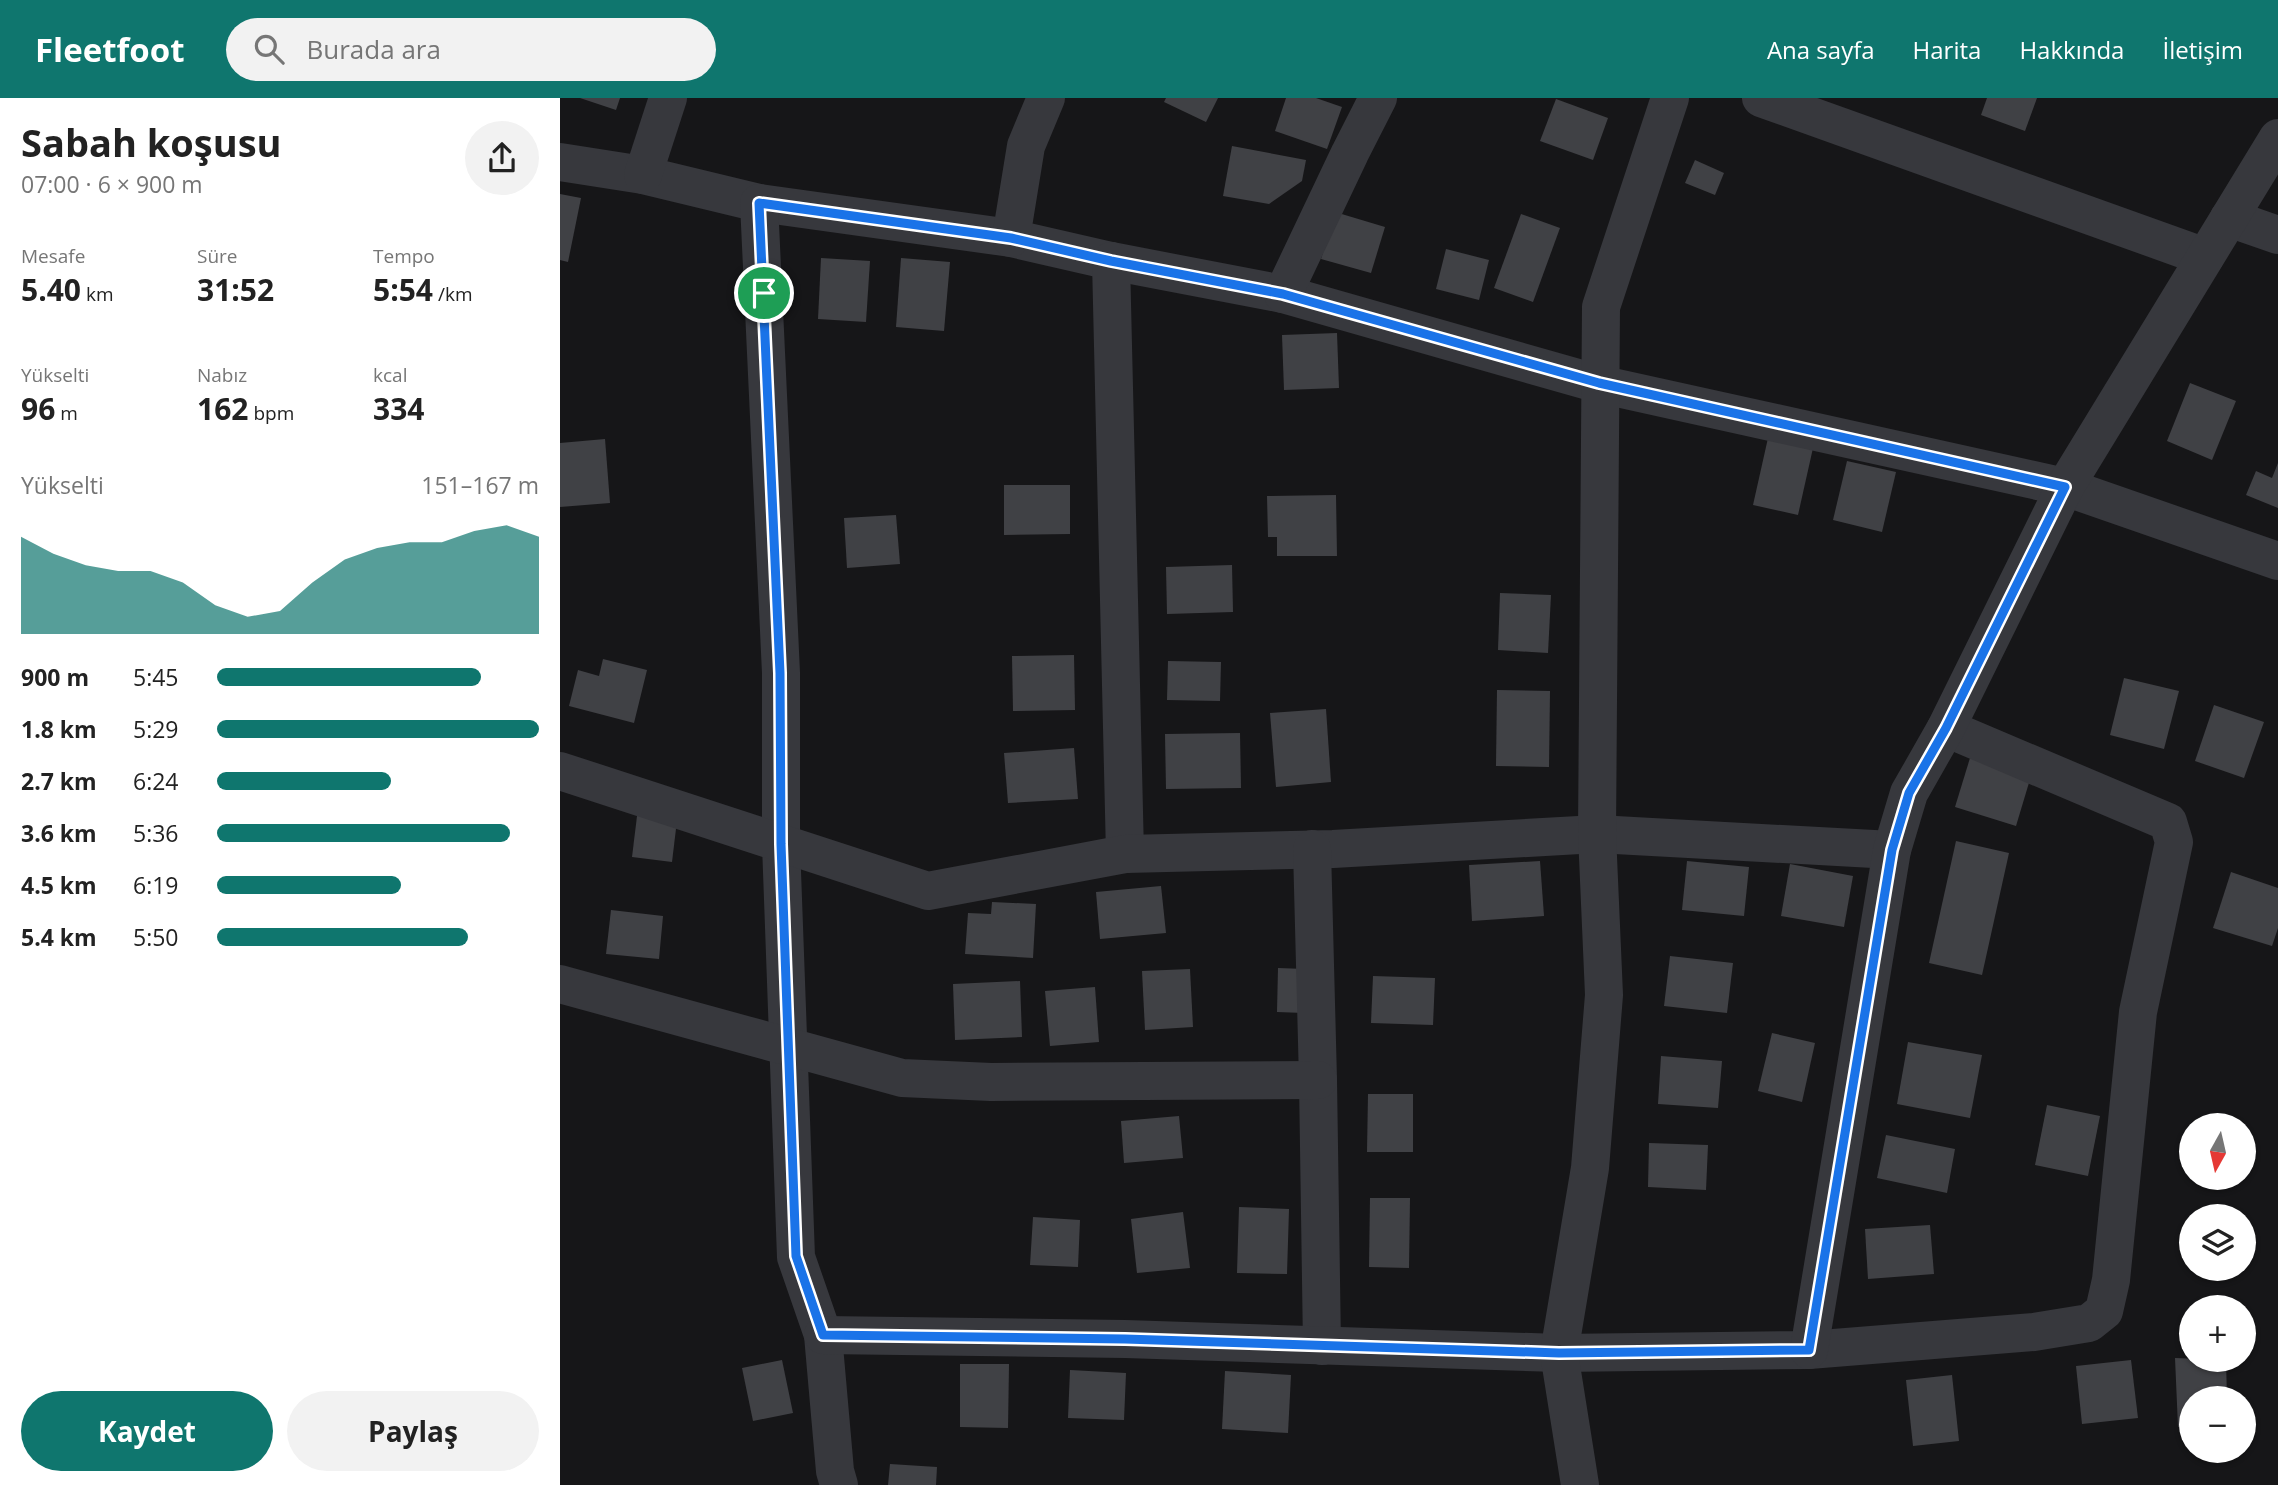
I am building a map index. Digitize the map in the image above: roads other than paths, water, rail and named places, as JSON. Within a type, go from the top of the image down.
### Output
[{"type":"street","points":[[643,175],[668,98]]},
{"type":"street","points":[[1011,238],[1026,146],[1046,98]]},
{"type":"street","points":[[1283,294],[1378,98]]},
{"type":"street","points":[[1580,1485],[1559,1353],[1590,1168],[1604,995],[1597,834],[1601,307],[1670,98]]},
{"type":"street","points":[[1761,98],[2206,257]]},
{"type":"street","points":[[1809,1350],[1892,850],[1909,793],[1946,728],[2065,487],[2278,138]]},
{"type":"street","points":[[560,162],[643,175],[759,203],[1011,238],[1111,261],[1283,294],[1599,383],[2065,487],[2278,561]]},
{"type":"street","points":[[759,203],[780,673],[781,844],[796,1256],[823,1335],[835,1471],[839,1485]]},
{"type":"street","points":[[2230,218],[2278,235]]},
{"type":"street","points":[[1111,261],[1125,854]]},
{"type":"street","points":[[823,1335],[1125,1339],[1559,1353],[1809,1350],[2034,1332],[2089,1323],[2104,1311],[2111,1280],[2138,1012],[2174,842],[2168,822],[1946,728]]},
{"type":"street","points":[[560,771],[928,891],[1125,854],[1312,849],[1597,834],[1892,850]]},
{"type":"street","points":[[1312,849],[1322,1346]]},
{"type":"street","points":[[560,984],[902,1078],[991,1082],[1318,1080]]}]
